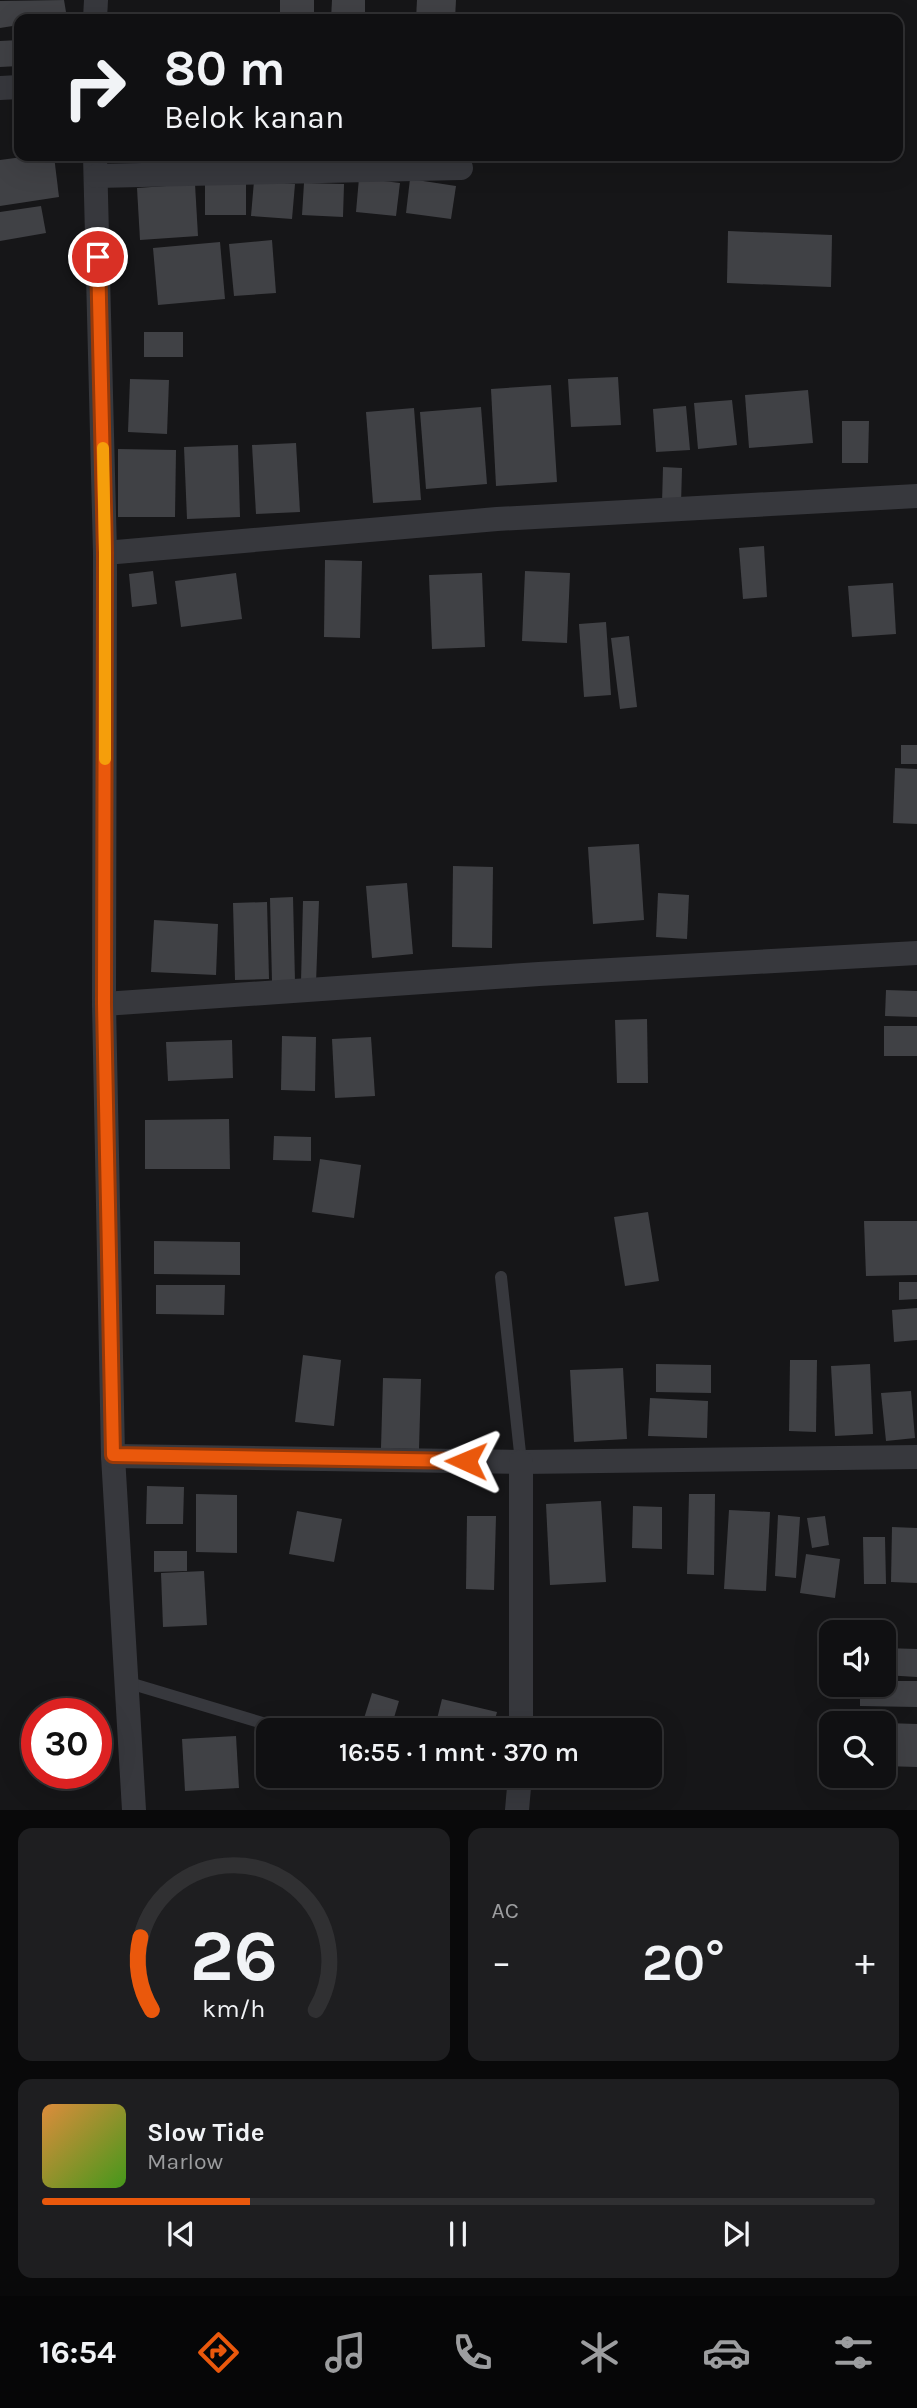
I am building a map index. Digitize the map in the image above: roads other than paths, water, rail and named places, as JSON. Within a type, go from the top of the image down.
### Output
[{"type":"street","points":[[134,1810],[113,1455],[104,1004],[105,553],[95,166],[461,168]]},
{"type":"street","points":[[105,553],[497,519],[917,496]]},
{"type":"street","points":[[104,1004],[539,974],[917,953]]},
{"type":"street","points":[[113,1455],[521,1462],[917,1457]]},
{"type":"street","points":[[521,1462],[521,1718]]},
{"type":"street","points":[[517,1810],[519,1788]]},
{"type":"lane","points":[[501,1277],[521,1462]]},
{"type":"lane","points":[[126,1682],[256,1721]]}]
